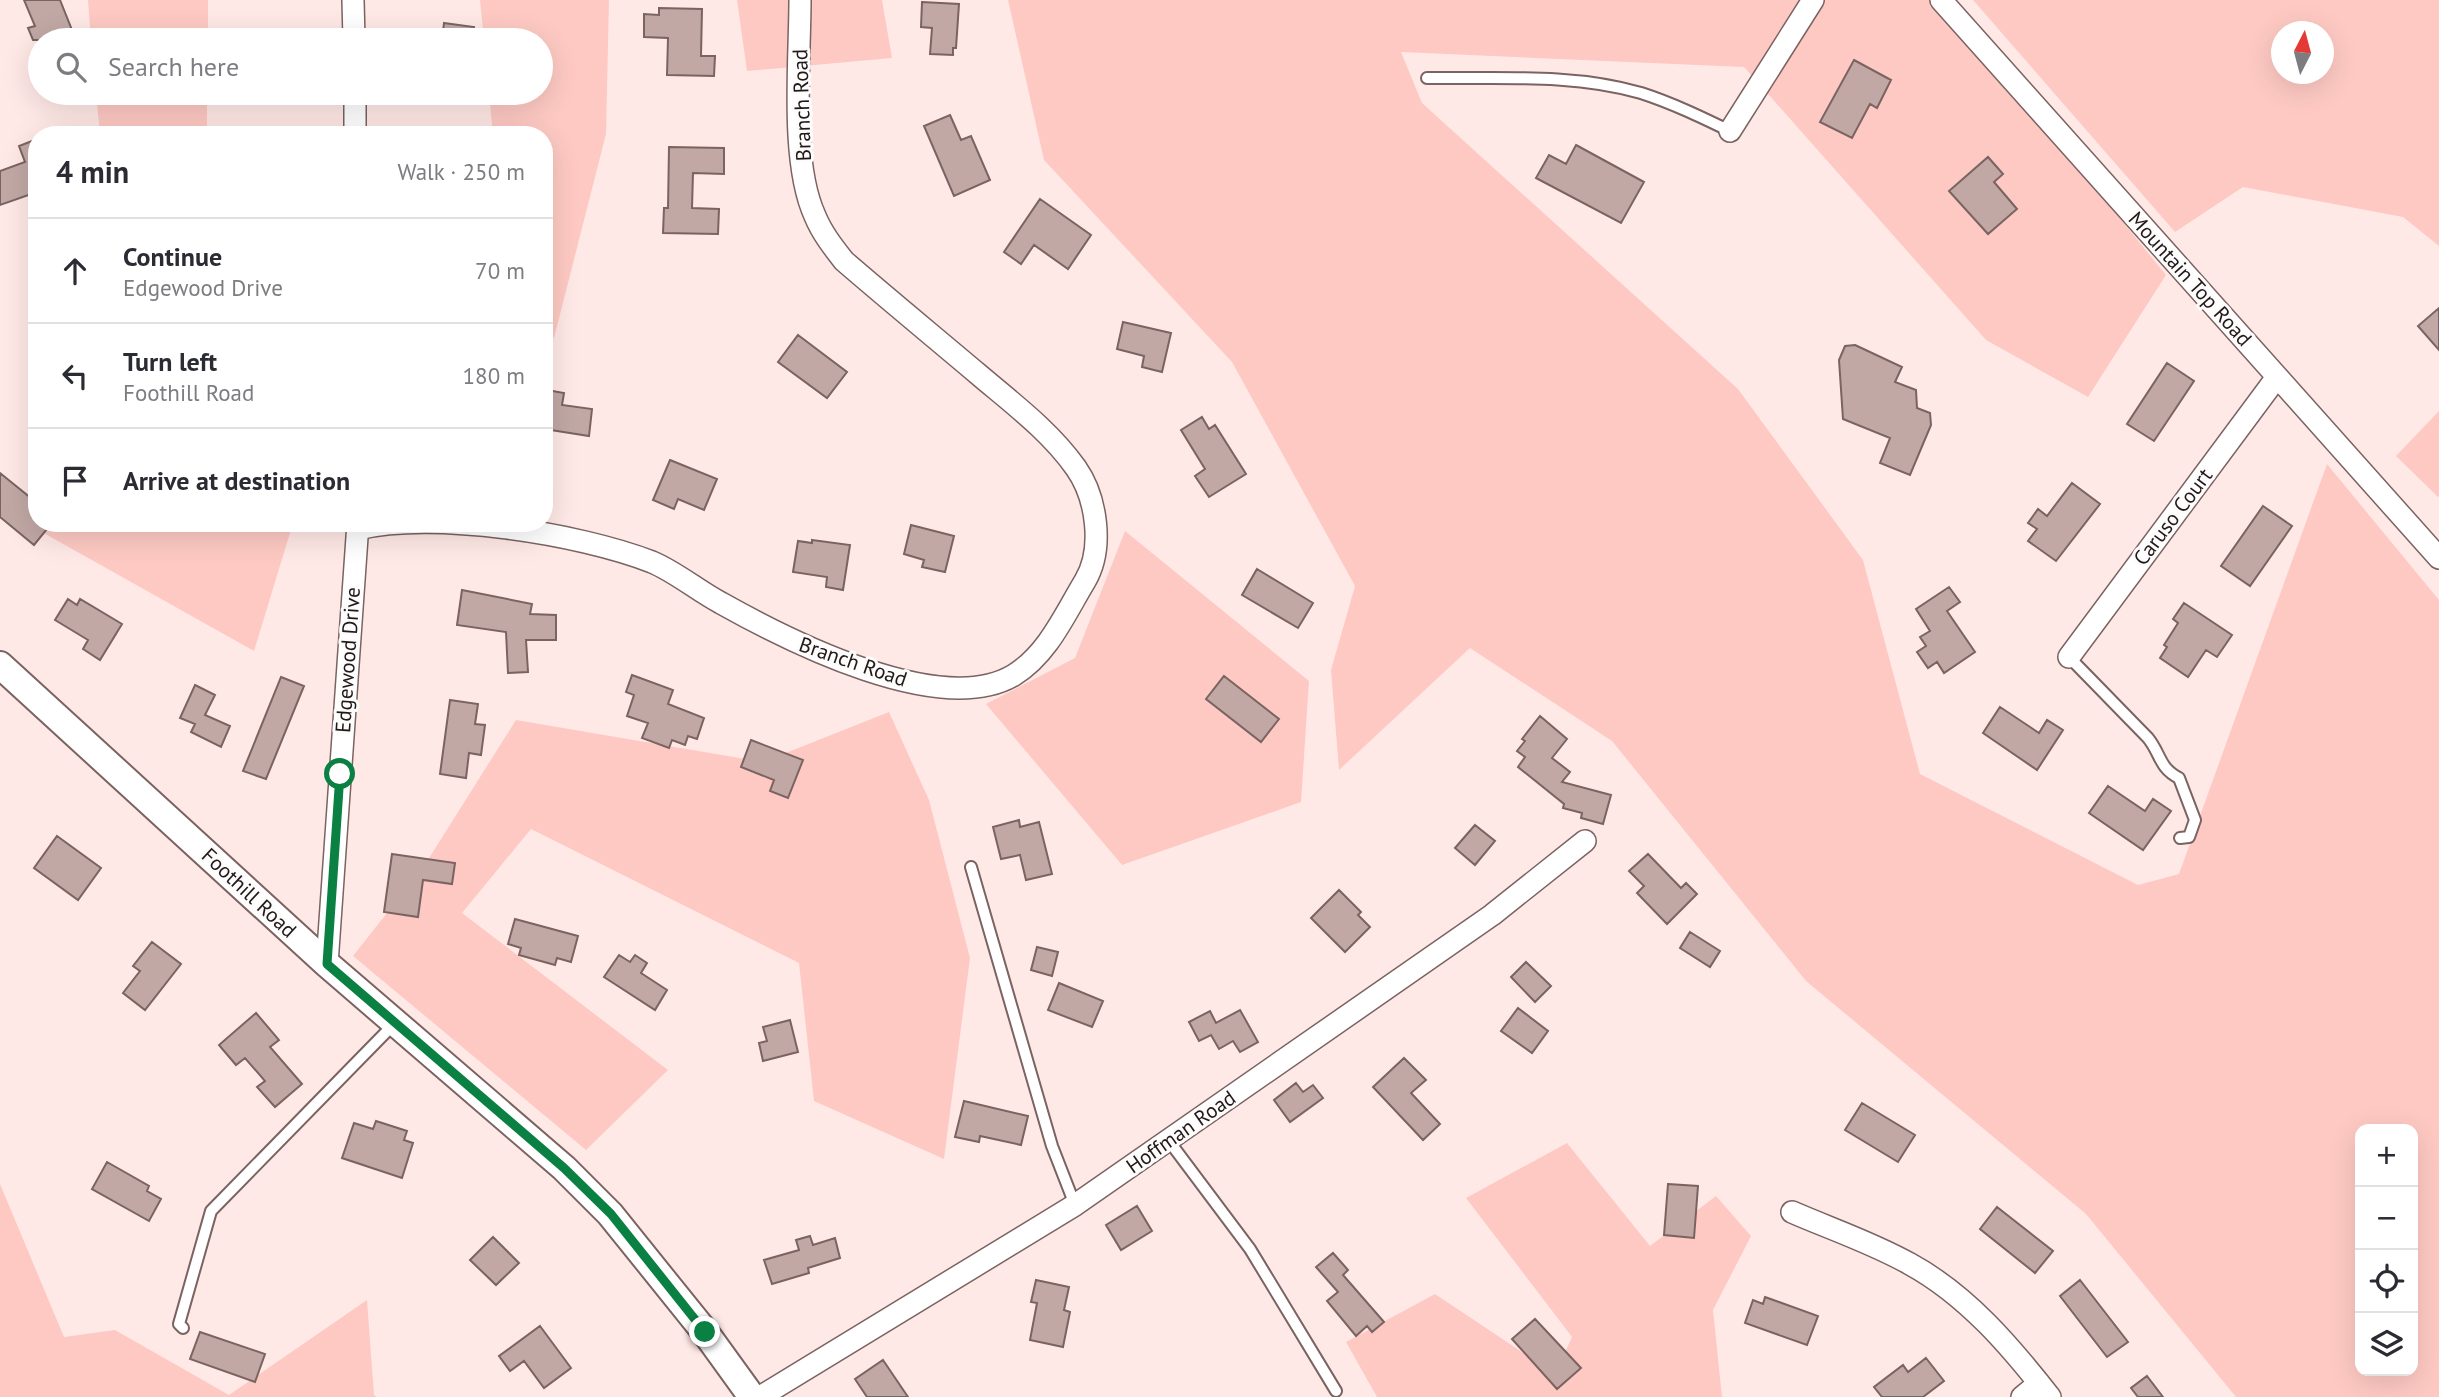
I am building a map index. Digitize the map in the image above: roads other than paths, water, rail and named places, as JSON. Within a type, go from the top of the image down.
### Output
[{"type":"street","points":[[354,0],[354,28]]},
{"type":"street","name":"Branch Road","points":[[516,532],[597,544],[655,564],[796,644],[893,678],[929,686],[996,682],[1014,675],[1040,654],[1088,577],[1095,555],[1096,517],[1078,471],[1038,426],[844,261],[826,237],[807,191],[802,160],[800,0]]},
{"type":"street","points":[[1730,131],[1813,0]]},
{"type":"street","name":"Mountain Top Road","points":[[1941,0],[2439,558]]},
{"type":"street","points":[[355,105],[355,126]]},
{"type":"street","name":"Caruso Court","points":[[2069,657],[2277,377]]},
{"type":"street","name":"Edgewood Drive","points":[[327,964],[357,532]]},
{"type":"street","name":"Foothill Road","points":[[0,665],[327,964],[564,1168],[611,1214],[705,1332],[752,1397]]},
{"type":"street","name":"Hoffman Road","points":[[760,1397],[1075,1205],[1492,915],[1585,841]]},
{"type":"street","points":[[1792,1212],[1911,1264],[1954,1294],[1998,1333],[2045,1390],[2022,1397]]},
{"type":"lane","points":[[1427,78],[1592,83],[1640,93],[1684,109],[1730,131]]},
{"type":"lane","points":[[2069,657],[2148,738],[2158,750],[2160,762],[2166,771],[2179,778],[2195,820],[2189,837],[2180,838]]},
{"type":"lane","points":[[971,867],[1052,1146],[1075,1205]]},
{"type":"lane","points":[[183,1328],[179,1324],[211,1211],[395,1023]]},
{"type":"lane","points":[[1169,1141],[1250,1249],[1336,1391]]}]
